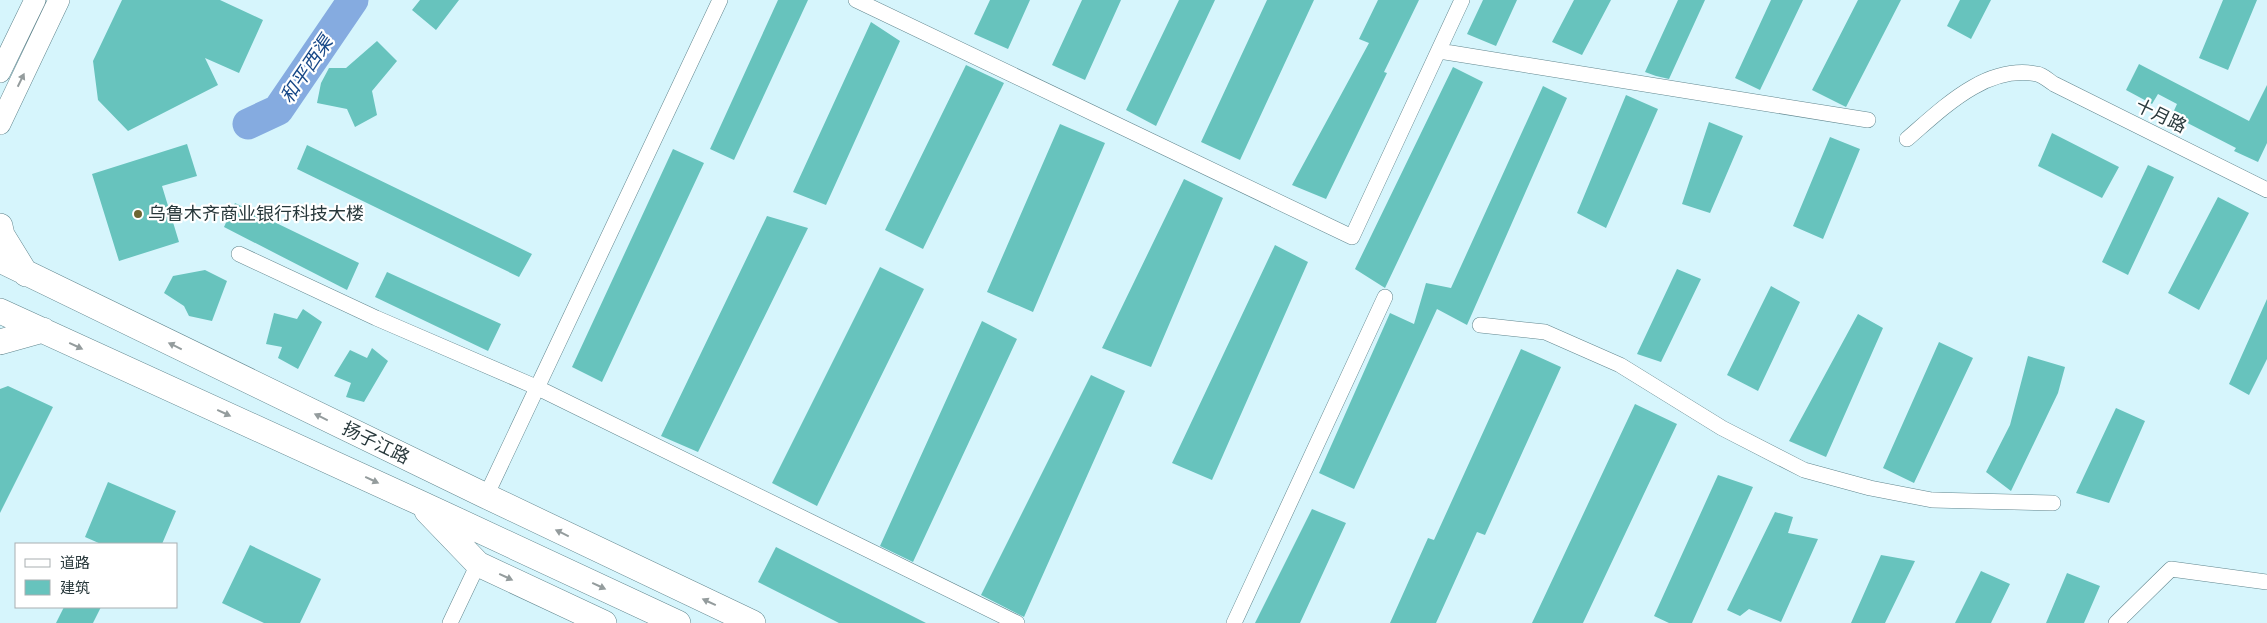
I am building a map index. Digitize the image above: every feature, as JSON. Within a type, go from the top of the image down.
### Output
[{"type":"main road","points":[[0,72],[35,0]]},
{"type":"main road","points":[[0,124],[60,0]]},
{"type":"main road","points":[[0,226],[2,235],[26,274]]},
{"type":"main road","name":"扬子江路","points":[[0,260],[486,496],[753,623]]},
{"type":"main road","name":"扬子江路","points":[[0,311],[416,500],[678,623]]},
{"type":"main road","points":[[0,342],[43,330]]},
{"type":"main road","points":[[416,500],[478,564],[604,623]]},
{"type":"street","points":[[486,496],[720,0]]},
{"type":"street","points":[[856,0],[1352,238],[1462,0]]},
{"type":"street","points":[[1439,50],[1868,120]]},
{"type":"street","name":"十月路","points":[[1907,139],[1956,97],[2003,73],[2039,74],[2054,84],[2267,190]]},
{"type":"street","points":[[239,254],[376,318],[536,387],[1017,623]]},
{"type":"street","points":[[1234,623],[1385,297]]},
{"type":"street","points":[[1480,325],[1545,332],[1611,362],[1722,428],[1804,470],[1870,488],[1932,500],[2053,503]]},
{"type":"street","points":[[450,623],[478,564]]},
{"type":"street","points":[[2116,623],[2171,569],[2267,582]]},
{"type":"building","points":[[122,0],[220,0],[263,20],[239,73],[205,58],[218,85],[128,131],[98,100],[93,61]]},
{"type":"building","points":[[420,0],[459,0],[436,30],[412,10]]},
{"type":"building","points":[[778,0],[808,0],[734,160],[710,149]]},
{"type":"building","points":[[990,0],[1030,0],[1008,49],[974,34]]},
{"type":"building","points":[[1082,0],[1121,0],[1085,80],[1052,65]]},
{"type":"building","points":[[1179,0],[1215,0],[1156,126],[1126,110]]},
{"type":"building","points":[[1267,0],[1314,0],[1240,160],[1201,142]]},
{"type":"building","points":[[1378,0],[1419,0],[1384,72],[1387,73],[1326,199],[1292,185],[1369,43],[1359,39]]},
{"type":"building","points":[[1483,0],[1517,0],[1496,46],[1467,34]]},
{"type":"building","points":[[1574,0],[1611,0],[1582,55],[1552,42]]},
{"type":"building","points":[[1678,0],[1705,0],[1669,79],[1645,72]]},
{"type":"building","points":[[1771,0],[1803,0],[1760,90],[1735,78]]},
{"type":"building","points":[[1858,0],[1901,0],[1846,107],[1812,90]]},
{"type":"building","points":[[1960,0],[1991,0],[1971,39],[1947,26]]},
{"type":"building","points":[[2223,0],[2257,0],[2228,70],[2199,58]]},
{"type":"building","points":[[871,22],[900,41],[826,205],[793,192]]},
{"type":"building","points":[[377,41],[397,61],[372,91],[377,115],[355,127],[347,109],[317,103],[321,83],[329,68],[346,68]]},
{"type":"building","points":[[2139,64],[2249,121],[2267,85],[2267,143],[2258,162],[2234,151],[2236,148],[2172,115],[2177,104],[2158,94],[2152,104],[2126,90]]},
{"type":"building","points":[[966,65],[1004,83],[923,249],[885,230]]},
{"type":"building","points":[[1453,67],[1483,82],[1385,288],[1355,269]]},
{"type":"building","points":[[1543,86],[1567,98],[1467,325],[1437,309],[1354,489],[1319,473],[1390,313],[1414,324],[1426,283],[1451,288]]},
{"type":"building","points":[[1626,95],[1658,109],[1606,228],[1577,213]]},
{"type":"building","points":[[1709,122],[1743,136],[1710,213],[1682,204]]},
{"type":"building","points":[[1060,124],[1105,143],[1033,312],[987,292]]},
{"type":"building","points":[[2052,133],[2119,167],[2102,198],[2038,166]]},
{"type":"building","points":[[1830,137],[1860,149],[1823,239],[1793,226]]},
{"type":"building","name":"乌鲁木齐商业银行科技大楼","points":[[187,144],[197,176],[162,186],[179,242],[119,261],[92,174]]},
{"type":"building","points":[[307,145],[532,254],[519,277],[297,169]]},
{"type":"building","points":[[673,149],[704,163],[602,382],[572,367]]},
{"type":"building","points":[[2148,165],[2174,177],[2128,275],[2102,262]]},
{"type":"building","points":[[1184,179],[1223,198],[1151,367],[1102,348]]},
{"type":"building","points":[[2218,197],[2249,213],[2199,310],[2168,293]]},
{"type":"building","points":[[235,203],[359,263],[347,290],[224,227]]},
{"type":"building","points":[[767,216],[808,228],[698,452],[661,436]]},
{"type":"building","points":[[1275,245],[1308,262],[1212,480],[1172,463]]},
{"type":"building","points":[[880,267],[924,289],[817,506],[772,483]]},
{"type":"building","points":[[1677,269],[1701,279],[1661,362],[1637,354]]},
{"type":"building","points":[[205,270],[227,281],[212,321],[189,316],[184,306],[164,293],[173,276]]},
{"type":"building","points":[[387,272],[501,324],[488,351],[375,297]]},
{"type":"building","points":[[1771,286],[1800,302],[1758,391],[1727,375]]},
{"type":"building","points":[[2267,299],[2267,359],[2249,395],[2229,384]]},
{"type":"building","points":[[303,309],[322,322],[298,369],[278,358],[282,347],[266,344],[274,313],[297,319]]},
{"type":"building","points":[[1858,314],[1883,328],[1826,457],[1789,441]]},
{"type":"building","points":[[982,321],[1017,339],[913,562],[880,546]]},
{"type":"building","points":[[1939,342],[1973,358],[1914,483],[1883,468]]},
{"type":"building","points":[[372,348],[388,361],[364,402],[346,397],[351,383],[334,376],[350,350],[367,358]]},
{"type":"building","points":[[1521,349],[1561,367],[1485,535],[1477,532],[1436,623],[1390,623],[1428,538],[1434,540]]},
{"type":"building","points":[[2028,356],[2065,367],[2058,393],[2011,491],[1986,472],[2010,425]]},
{"type":"building","points":[[1091,375],[1125,391],[1024,617],[981,595]]},
{"type":"building","points":[[8,386],[53,407],[0,513],[0,389]]},
{"type":"building","points":[[1635,404],[1677,424],[1583,623],[1532,623]]},
{"type":"building","points":[[2116,408],[2145,421],[2109,503],[2076,493]]},
{"type":"building","points":[[1718,475],[1753,487],[1692,623],[1669,623],[1654,616]]},
{"type":"building","points":[[108,482],[176,511],[162,543],[99,543],[85,537]]},
{"type":"building","points":[[1312,509],[1346,523],[1300,623],[1255,623]]},
{"type":"building","points":[[1775,512],[1793,517],[1788,533],[1818,539],[1781,622],[1749,609],[1740,616],[1727,610]]},
{"type":"building","points":[[250,545],[321,579],[300,623],[264,623],[222,603]]},
{"type":"building","points":[[776,547],[926,623],[839,623],[758,582]]},
{"type":"building","points":[[1881,555],[1915,561],[1885,623],[1851,623]]},
{"type":"building","points":[[1981,571],[2010,584],[1991,623],[1955,623]]},
{"type":"building","points":[[2067,573],[2100,586],[2084,623],[2046,623]]},
{"type":"building","points":[[64,608],[100,608],[93,623],[56,623]]},
{"type":"waterway","name":"和平西渠","points":[[248,124],[278,110],[353,0]]},
{"type":"place","name":"乌鲁木齐商业银行科技大楼","points":[[138,214]]}]
